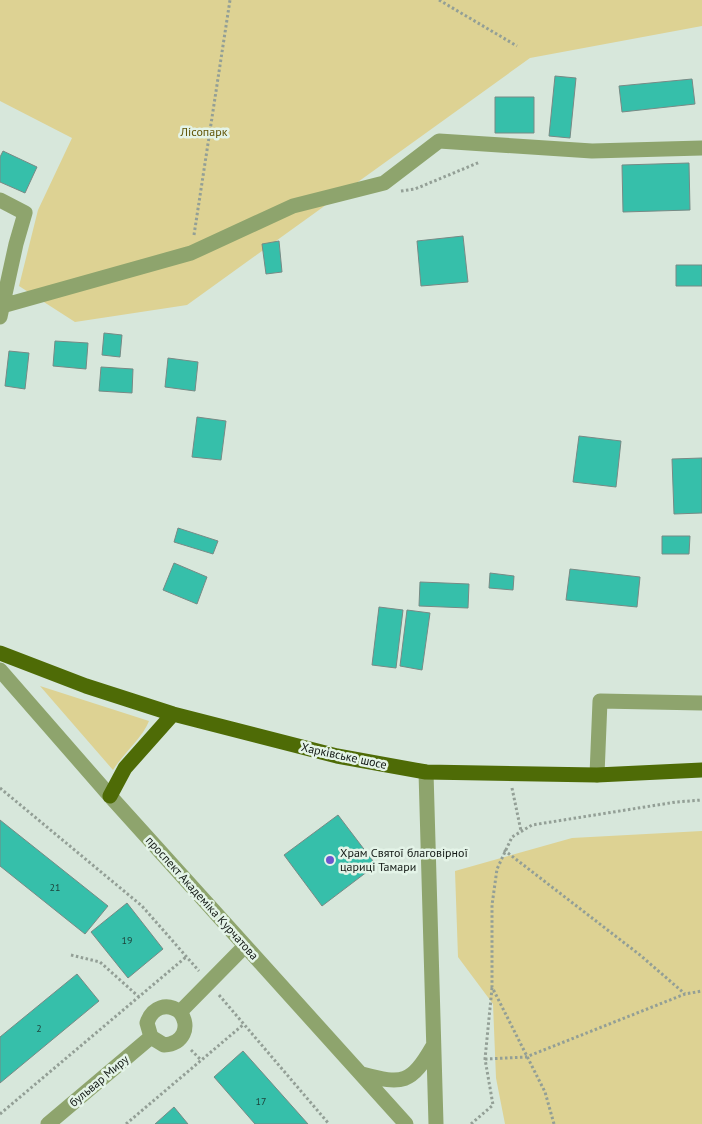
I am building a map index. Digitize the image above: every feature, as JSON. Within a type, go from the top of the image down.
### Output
[{"type":"main road","name":"Харківське шосе","points":[[0,653],[86,686],[173,714],[338,756],[426,772],[597,775],[702,770]]},
{"type":"main road","points":[[110,796],[125,768],[173,714]]},
{"type":"street","points":[[1,312],[191,253],[294,206],[384,183],[439,141],[592,151],[702,148]]},
{"type":"street","points":[[0,200],[25,213],[1,312]]},
{"type":"street","name":"проспект Академіка Курчатова","points":[[0,670],[110,796],[406,1124]]},
{"type":"street","points":[[597,775],[600,701],[702,703]]},
{"type":"street","points":[[426,772],[436,1124]]},
{"type":"street","points":[[180,1012],[245,946]]},
{"type":"street","points":[[163,1006],[169,1006],[180,1012],[186,1022],[184,1034],[176,1043],[164,1045],[151,1037],[147,1023],[153,1012],[163,1006]]},
{"type":"street","name":"бульвар Миру","points":[[48,1124],[151,1037]]},
{"type":"street","points":[[362,1074],[391,1082],[410,1078],[433,1046]]},
{"type":"path","points":[[191,253],[230,0]]},
{"type":"path","points":[[439,0],[517,46]]},
{"type":"path","points":[[508,774],[521,831]]},
{"type":"path","points":[[0,788],[142,906],[329,1124]]},
{"type":"path","points":[[471,1124],[493,1105],[485,1059],[492,987],[492,905],[497,869],[504,850],[512,837],[532,825],[676,802],[702,800]]},
{"type":"path","points":[[504,850],[640,955],[685,994]]},
{"type":"path","points":[[71,954],[100,962],[139,996],[153,1012]]},
{"type":"path","points":[[0,1114],[186,957]]},
{"type":"path","points":[[492,987],[545,1092],[554,1124]]},
{"type":"path","points":[[485,1059],[526,1057],[685,994],[702,991]]},
{"type":"path","points":[[126,1124],[244,1024]]},
{"type":"green space","name":"Лісопарк","points":[[0,0],[702,0],[702,26],[530,58],[187,305],[75,322],[19,286],[38,210],[72,138],[0,101]]},
{"type":"green space","points":[[40,686],[149,721],[113,770]]},
{"type":"green space","points":[[702,831],[702,1124],[505,1124],[496,1078],[493,1004],[458,957],[455,871],[572,838]]},
{"type":"building","points":[[555,76],[576,78],[570,138],[549,136]]},
{"type":"building","points":[[692,79],[695,104],[622,112],[619,86]]},
{"type":"building","points":[[495,97],[534,97],[534,133],[495,133]]},
{"type":"building","points":[[3,151],[37,167],[25,193],[0,182],[0,157]]},
{"type":"building","points":[[689,163],[690,210],[623,212],[622,165]]},
{"type":"building","points":[[463,236],[468,282],[421,286],[417,241]]},
{"type":"building","points":[[279,241],[282,272],[266,274],[262,244]]},
{"type":"building","points":[[676,265],[702,265],[702,286],[676,286]]},
{"type":"building","points":[[104,333],[122,335],[120,357],[102,355]]},
{"type":"building","points":[[55,341],[88,343],[86,369],[53,366]]},
{"type":"building","points":[[9,351],[29,353],[25,389],[5,386]]},
{"type":"building","points":[[168,358],[198,362],[195,391],[165,387]]},
{"type":"building","points":[[101,367],[133,369],[132,393],[99,391]]},
{"type":"building","points":[[197,417],[226,421],[221,460],[192,457]]},
{"type":"building","points":[[579,436],[621,441],[616,487],[573,482]]},
{"type":"building","points":[[702,458],[702,513],[674,514],[672,459]]},
{"type":"building","points":[[178,528],[218,541],[213,554],[174,542]]},
{"type":"building","points":[[662,536],[690,536],[689,554],[662,554]]},
{"type":"building","points":[[174,563],[207,577],[197,604],[163,590]]},
{"type":"building","points":[[570,569],[640,577],[637,607],[566,600]]},
{"type":"building","points":[[490,573],[514,576],[513,590],[489,588]]},
{"type":"building","points":[[420,582],[469,584],[468,608],[419,606]]},
{"type":"building","points":[[379,607],[403,610],[396,668],[372,665]]},
{"type":"building","points":[[407,610],[430,613],[422,670],[400,666]]},
{"type":"building","name":"Храм Святої благовірної цариці Тамари","points":[[338,815],[376,865],[322,906],[284,855]]},
{"type":"building","points":[[0,820],[108,906],[85,934],[0,866]]},
{"type":"building","points":[[127,903],[163,949],[128,978],[91,932]]},
{"type":"building","points":[[77,974],[99,1001],[0,1083],[0,1037]]},
{"type":"building","points":[[243,1051],[308,1124],[255,1124],[214,1077]]},
{"type":"building","points":[[174,1107],[188,1124],[155,1124]]},
{"type":"place","name":"Храм Святої благовірної цариці Тамари","points":[[330,860]]}]
